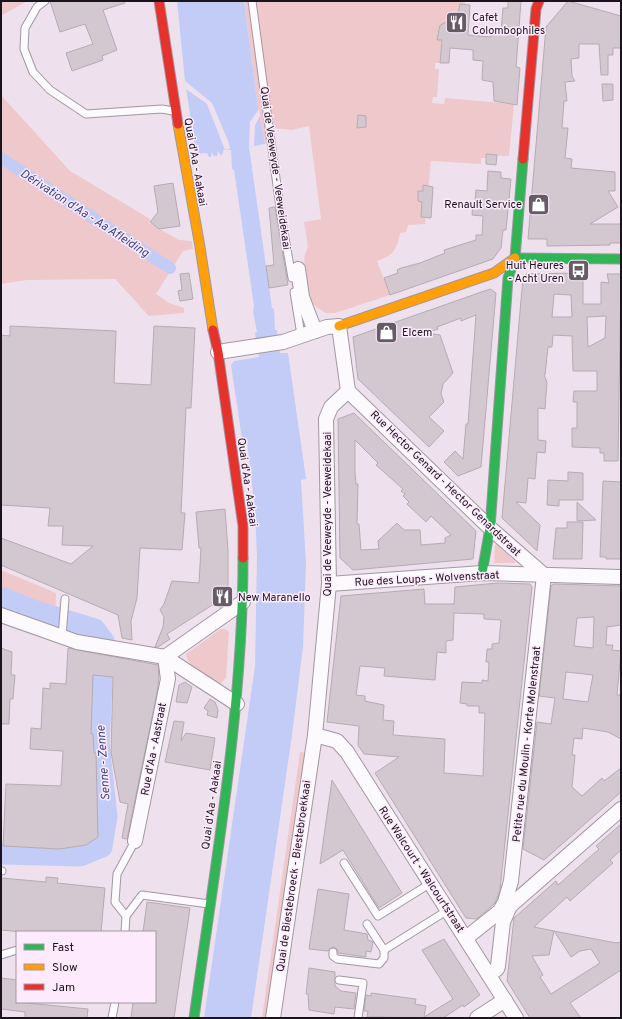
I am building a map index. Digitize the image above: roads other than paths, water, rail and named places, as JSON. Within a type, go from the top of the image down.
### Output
[{"type":"street","name":"Quai d'Aa - Aakaai","points":[[159,1],[175,112],[199,242],[212,332],[224,351],[243,526],[243,602],[237,704],[194,1018]]},
{"type":"street","points":[[482,573],[490,528],[508,278],[515,258],[536,9],[539,1]]},
{"type":"street","points":[[544,1],[549,1]]},
{"type":"street","points":[[224,351],[283,342],[327,327],[339,326],[494,273],[515,258],[621,259]]},
{"type":"street","points":[[298,269],[302,297],[315,331]]},
{"type":"street","points":[[339,326],[348,392]]},
{"type":"street","name":"Rue Hector Genard - Hector Genardstraat","points":[[348,392],[490,528],[544,575]]},
{"type":"street","name":"Quai de Veeweyde - Veeweidekaai","points":[[315,735],[329,584],[326,419],[331,407],[348,392]]},
{"type":"street","name":"Rue des Loups - Wolvenstraat","points":[[329,584],[482,573],[621,577]]},
{"type":"street","name":"Petite rue du Moulin - Korte Molenstraat","points":[[489,974],[497,969],[498,966],[503,912],[511,881],[544,575]]},
{"type":"street","points":[[165,657],[243,602]]},
{"type":"street","points":[[1,615],[62,632],[77,642],[165,657],[237,704]]},
{"type":"street","name":"Rue d'Aa - Aastraat","points":[[135,841],[168,678],[165,657]]},
{"type":"street","name":"Rue Walcourt - Walcourtstraat","points":[[315,735],[337,741],[347,752],[516,1018]]},
{"type":"street","name":"Quai de Biestebroeck - Biestebroekkaai","points":[[273,1018],[315,735]]},
{"type":"street","points":[[466,938],[503,912],[526,890],[621,809]]},
{"type":"street","points":[[511,881],[526,890]]},
{"type":"street","points":[[477,1018],[505,1000]]},
{"type":"lane","points":[[45,1],[37,7],[25,28],[24,49],[33,72],[50,90],[86,114],[162,109],[175,112]]},
{"type":"lane","name":"Quai de Veeweyde - Veeweidekaai","points":[[252,1],[281,216],[301,335]]},
{"type":"lane","points":[[62,632],[65,599]]},
{"type":"lane","points":[[126,916],[115,902],[117,874],[135,841]]},
{"type":"lane","points":[[344,862],[378,916],[430,883]]},
{"type":"lane","points":[[125,931],[126,916],[142,895],[210,904]]},
{"type":"lane","points":[[384,950],[448,910]]},
{"type":"lane","points":[[333,952],[333,956],[337,959],[380,964],[384,958],[384,950],[368,924]]},
{"type":"lane","points":[[1,956],[16,950]]},
{"type":"lane","points":[[339,980],[363,983],[358,1018]]},
{"type":"lane","points":[[112,1018],[114,1003]]},
{"type":"water","points":[[177,1],[244,1],[258,108],[265,144],[249,147],[272,308],[274,309],[275,330],[277,330],[280,353],[288,353],[306,479],[301,480],[306,563],[303,647],[292,735],[251,1018],[204,1018],[255,666],[257,556],[255,510],[247,441],[242,439],[231,365],[234,361],[259,357],[255,333],[257,332],[253,312],[254,306],[234,170],[232,169],[231,150],[223,150],[223,154],[220,155],[218,151],[217,156],[214,156],[212,152],[211,157],[209,157],[207,153],[196,154],[185,81]]},
{"type":"waterway","name":"Dérivation d'Aa - Aa Afleiding","points":[[1,158],[170,268]]},
{"type":"waterway","name":"Senne - Zenne","points":[[1,597],[33,610],[95,629],[104,641],[99,743],[107,816],[102,847],[80,856],[1,854]]},
{"type":"place","name":"Cafet Colombophiles","points":[[456,23]]},
{"type":"place","name":"Renault Service","points":[[538,204]]},
{"type":"place","name":"Huit Heures - Acht Uren","points":[[579,271]]},
{"type":"place","name":"Elcem","points":[[386,332]]},
{"type":"place","name":"New Maranello","points":[[223,597]]}]
